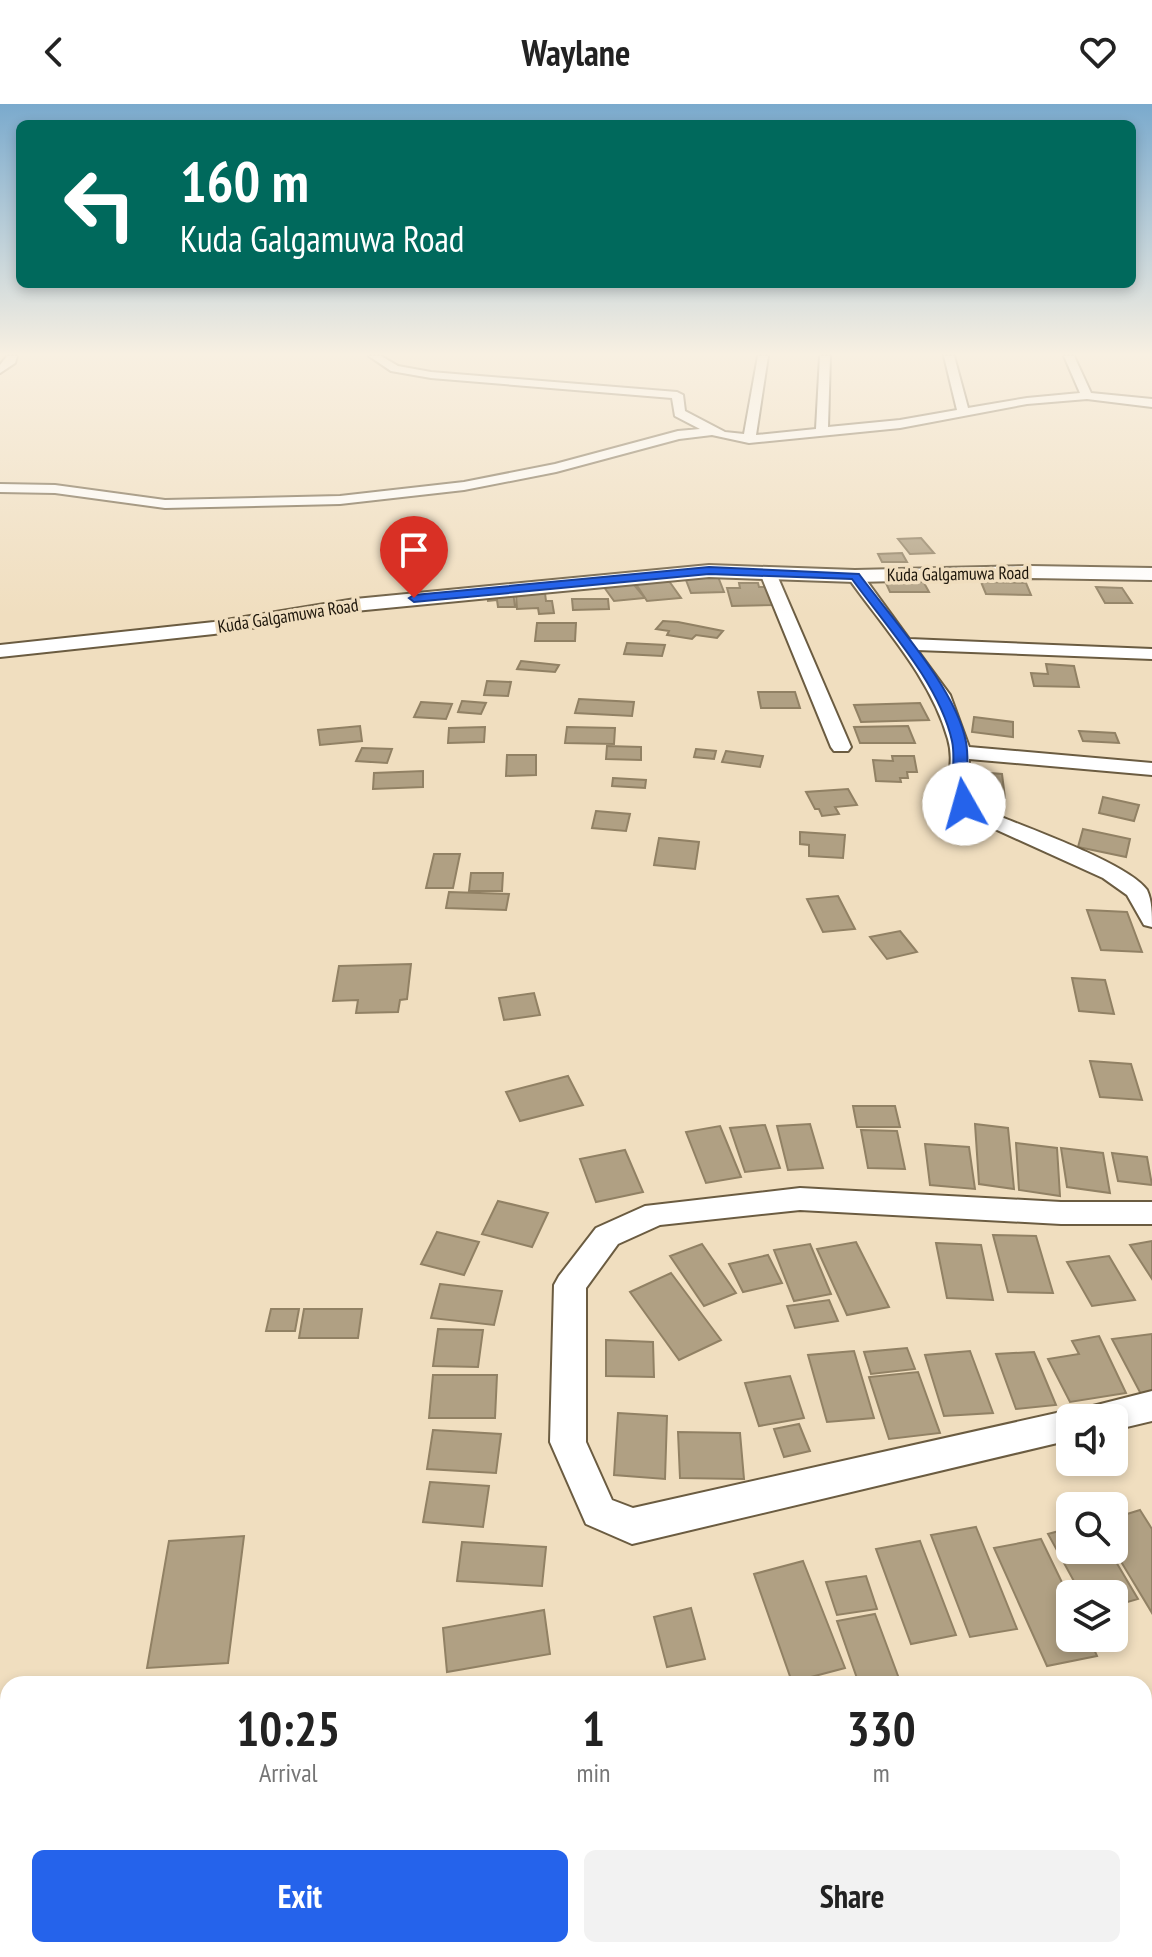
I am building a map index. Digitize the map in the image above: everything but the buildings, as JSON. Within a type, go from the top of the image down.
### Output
[{"type":"street","points":[[0,488],[55,489],[165,504],[340,500],[464,486],[556,468],[650,442]]},
{"type":"street","name":"Kuda Galgamuwa Road","points":[[0,651],[214,628],[355,605],[709,571],[855,576],[1030,572],[1152,574]]},
{"type":"street","points":[[768,573],[841,747]]},
{"type":"street","points":[[855,576],[941,695],[959,742],[958,787],[964,804],[982,816],[1111,873],[1136,891],[1152,920]]},
{"type":"street","points":[[905,644],[1152,654]]},
{"type":"street","points":[[959,752],[1152,769]]},
{"type":"street","points":[[1056,1428],[632,1526],[599,1512],[568,1442],[570,1285],[607,1236],[656,1214],[800,1199],[1061,1213],[1152,1213]]},
{"type":"street","points":[[1128,1412],[1152,1406]]},
{"type":"route","points":[[414,598],[709,571],[855,576],[941,695],[959,742],[958,787],[964,804]]}]
